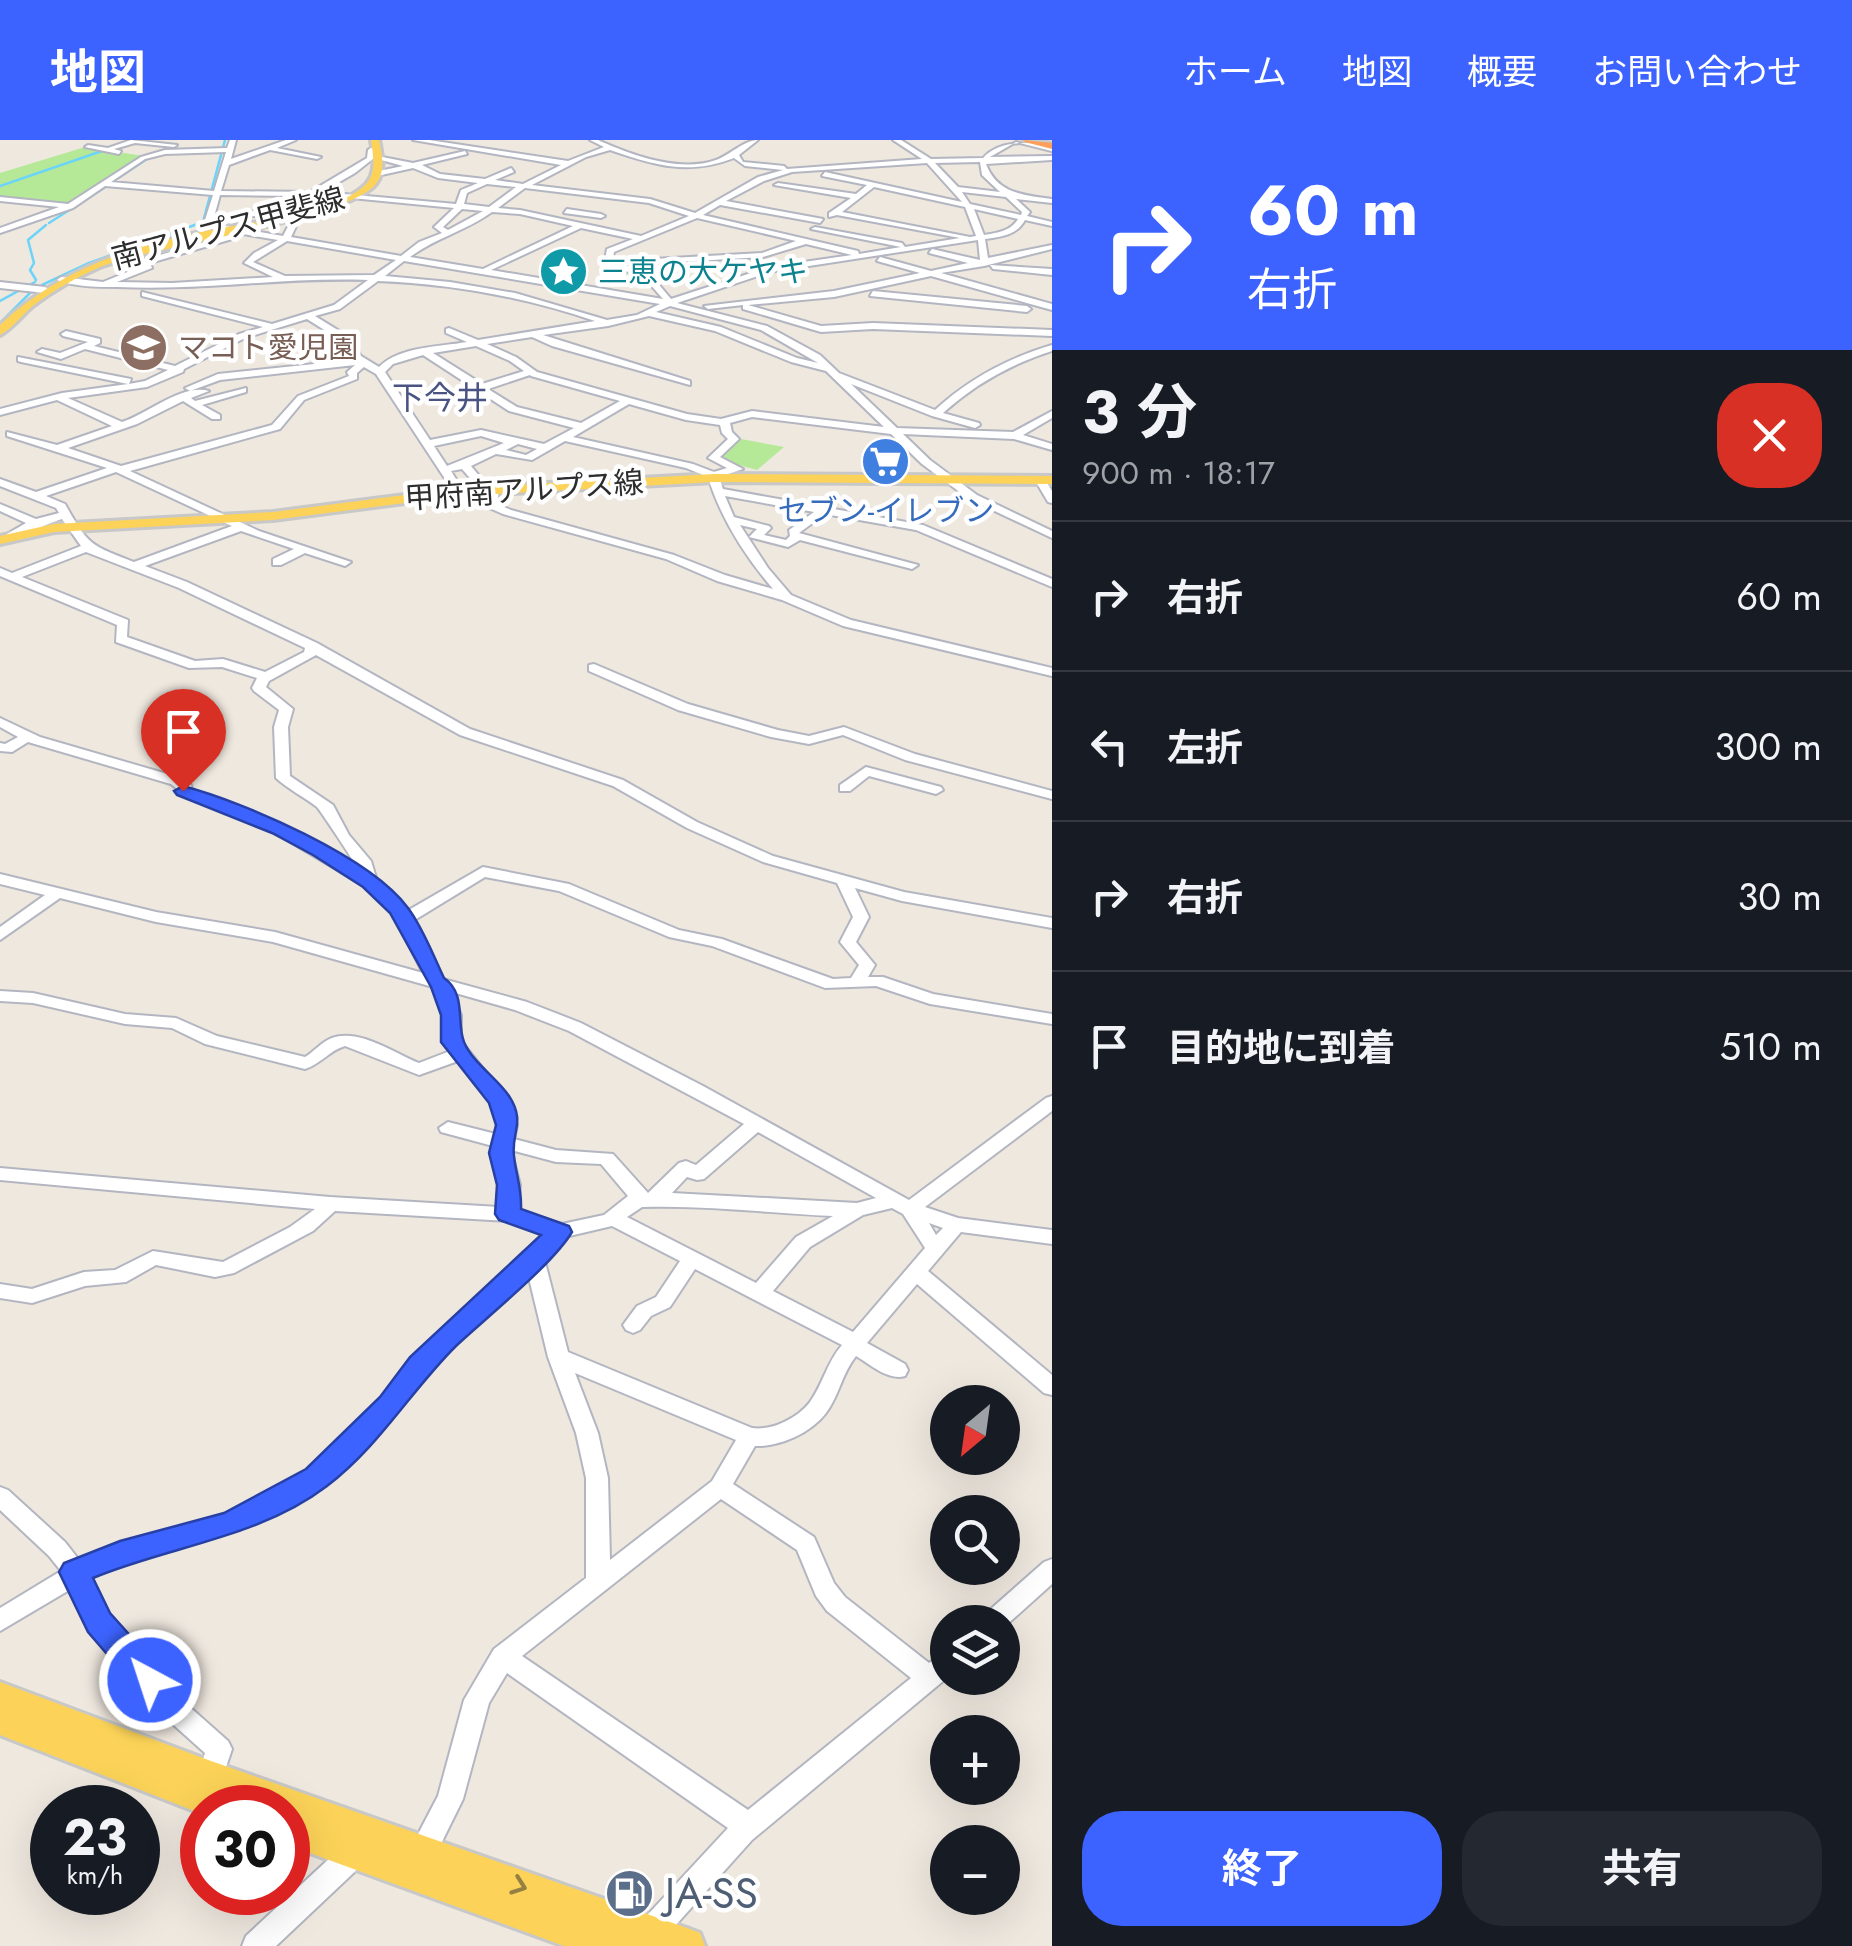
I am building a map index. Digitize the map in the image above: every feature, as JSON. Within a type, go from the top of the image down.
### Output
[{"type":"highway","points":[[1028,140],[1047,144]]},
{"type":"main road","name":"南アルプス甲斐線","points":[[0,331],[61,280],[127,252],[292,216],[353,196],[377,174],[376,149]]},
{"type":"main road","name":"甲府南アルプス線","points":[[6,538],[68,521],[225,518],[490,490],[716,482],[1046,480]]},
{"type":"main road","points":[[0,1696],[210,1776],[613,1946]]},
{"type":"main road","points":[[0,1720],[180,1789]]},
{"type":"main road","points":[[310,1837],[355,1853],[417,1863],[643,1939],[687,1946]]},
{"type":"street","points":[[112,148],[135,140],[213,150]]},
{"type":"street","points":[[224,164],[293,140]]},
{"type":"street","points":[[404,144],[415,140],[478,157]]},
{"type":"street","points":[[593,140],[610,148],[688,167],[716,164],[756,140]]},
{"type":"street","points":[[945,149],[984,158],[1016,140],[1047,144]]},
{"type":"street","points":[[432,173],[519,142]]},
{"type":"street","points":[[888,149],[907,142],[926,146]]},
{"type":"street","points":[[907,142],[932,161],[967,206],[982,238],[983,264]]},
{"type":"street","points":[[982,192],[1009,174],[1014,160],[1023,152],[1047,144]]},
{"type":"street","points":[[88,146],[150,156],[231,145]]},
{"type":"street","points":[[209,220],[231,145]]},
{"type":"street","points":[[256,148],[317,157]]},
{"type":"street","points":[[185,387],[204,358],[242,336],[308,316],[358,294],[371,278],[401,256],[473,222],[486,209],[529,184],[584,156],[610,148]]},
{"type":"street","points":[[209,220],[256,214],[312,193],[360,166],[376,149],[432,173],[634,198],[936,274],[1052,308]]},
{"type":"street","points":[[377,174],[453,154],[496,154],[572,164]]},
{"type":"street","points":[[734,155],[760,178]]},
{"type":"street","points":[[828,165],[874,155]]},
{"type":"street","points":[[0,231],[70,206],[150,156]]},
{"type":"street","points":[[984,158],[983,172],[1024,210],[1024,220]]},
{"type":"street","points":[[669,303],[665,292],[653,281],[614,263],[608,256],[610,251],[696,215],[760,178],[828,165],[1052,158]]},
{"type":"street","points":[[1014,160],[1047,170]]},
{"type":"street","points":[[745,164],[874,182],[1052,224]]},
{"type":"street","points":[[494,165],[550,176]]},
{"type":"street","points":[[448,233],[438,227],[459,207],[464,192],[511,170]]},
{"type":"street","points":[[614,263],[763,255],[802,240],[874,182]]},
{"type":"street","points":[[103,184],[216,193],[312,193],[531,213],[639,238]]},
{"type":"street","points":[[778,185],[855,196]]},
{"type":"street","points":[[952,188],[1052,201]]},
{"type":"street","points":[[300,198],[332,201],[310,208],[316,210]]},
{"type":"street","points":[[0,199],[70,206]]},
{"type":"street","points":[[459,286],[478,277],[469,273],[485,270],[601,216],[498,202]]},
{"type":"street","points":[[717,202],[983,264],[1050,266]]},
{"type":"street","points":[[837,213],[982,238]]},
{"type":"street","points":[[288,281],[248,263],[253,255],[280,242],[292,231],[296,218],[292,216]]},
{"type":"street","points":[[209,220],[226,230],[254,235]]},
{"type":"street","points":[[21,360],[147,384],[223,385],[213,380],[363,362],[652,314],[669,303],[763,272],[982,238],[1010,231],[1024,220]]},
{"type":"street","points":[[712,233],[738,224]]},
{"type":"street","points":[[791,227],[817,227]]},
{"type":"street","points":[[100,286],[150,266],[142,263],[188,247],[228,234],[254,235]]},
{"type":"street","points":[[254,235],[254,239],[401,256],[698,308],[780,335],[833,372],[950,480],[973,496],[1052,535]]},
{"type":"street","points":[[698,308],[851,291],[1052,247]]},
{"type":"street","points":[[1018,256],[1050,266]]},
{"type":"street","points":[[61,280],[131,288],[371,278],[526,297],[608,323]]},
{"type":"street","points":[[0,285],[45,290]]},
{"type":"street","points":[[131,288],[270,326]]},
{"type":"street","points":[[851,291],[1052,308]]},
{"type":"street","points":[[740,304],[821,329],[872,326],[1052,333]]},
{"type":"street","points":[[652,314],[718,329],[936,414],[1052,447]]},
{"type":"street","points":[[308,316],[346,339],[363,362],[380,372],[460,492]]},
{"type":"street","points":[[449,332],[479,343],[530,372],[692,419],[725,422],[752,414],[893,430],[1014,436],[1052,414]]},
{"type":"street","points":[[30,350],[62,356],[97,340],[66,334]]},
{"type":"street","points":[[535,335],[687,382]]},
{"type":"street","points":[[83,346],[185,387],[216,418]]},
{"type":"street","points":[[936,414],[964,388],[1014,360],[1052,348]]},
{"type":"street","points":[[425,352],[513,408],[579,426]]},
{"type":"street","points":[[380,372],[390,362],[411,354]]},
{"type":"street","points":[[57,448],[122,426],[220,362],[204,358]]},
{"type":"street","points":[[37,496],[119,469],[276,427],[301,398],[354,377],[352,372],[363,362]]},
{"type":"street","points":[[483,387],[530,372]]},
{"type":"street","points":[[1,411],[58,397],[147,384]]},
{"type":"street","points":[[246,394],[236,402],[207,405],[222,395],[246,394]]},
{"type":"street","points":[[222,395],[236,402]]},
{"type":"street","points":[[58,397],[122,426]]},
{"type":"street","points":[[446,442],[482,456],[528,458],[626,402]]},
{"type":"street","points":[[716,482],[738,469],[714,458],[734,440],[727,433],[725,422]]},
{"type":"street","points":[[426,444],[481,433],[547,448]]},
{"type":"street","points":[[4,434],[119,469],[274,545],[304,549],[344,562]]},
{"type":"street","points":[[566,438],[784,505],[934,531],[1052,582]]},
{"type":"street","points":[[496,456],[512,442]]},
{"type":"street","points":[[443,470],[482,456]]},
{"type":"street","points":[[464,465],[490,490],[491,505],[508,512],[670,557],[787,598],[847,624],[1052,672]]},
{"type":"street","points":[[1046,480],[1052,500]]},
{"type":"street","points":[[0,482],[61,506],[88,546],[292,635],[465,732],[618,783],[734,844],[843,880],[996,915],[1052,923]]},
{"type":"street","points":[[716,482],[724,510],[763,570],[787,598]]},
{"type":"street","points":[[755,526],[784,505]]},
{"type":"street","points":[[0,507],[35,523]]},
{"type":"street","points":[[821,512],[793,532],[912,565]]},
{"type":"street","points":[[188,520],[188,528],[203,538]]},
{"type":"street","points":[[731,520],[764,528],[755,537],[788,544],[798,536]]},
{"type":"street","points":[[6,538],[35,523],[68,521]]},
{"type":"street","points":[[134,566],[242,526]]},
{"type":"street","points":[[4,577],[88,546]]},
{"type":"street","points":[[277,562],[304,549]]},
{"type":"street","points":[[4,577],[124,622],[120,640],[194,666],[223,663],[266,677]]},
{"type":"street","points":[[314,649],[266,677],[260,683],[262,692],[286,709],[281,727],[283,778],[328,808],[342,836],[364,861],[370,883]]},
{"type":"street","points":[[594,668],[682,707],[776,734],[808,740],[844,730],[934,764],[1052,795]]},
{"type":"street","points":[[1,725],[27,738],[176,780],[186,788],[183,791],[279,829],[370,883],[404,919],[438,983],[452,1015],[452,1042],[500,1101],[508,1125],[501,1153],[511,1202],[508,1214]]},
{"type":"street","points":[[0,747],[7,750],[27,738]]},
{"type":"street","points":[[915,784],[934,764]]},
{"type":"street","points":[[845,788],[866,771],[936,790]]},
{"type":"street","points":[[404,919],[483,872],[563,887],[675,934],[716,942],[831,984],[878,982],[930,998],[1052,1019]]},
{"type":"street","points":[[0,879],[156,917],[275,937],[521,1006],[575,1027],[901,1205],[956,1225],[1052,1237]]},
{"type":"street","points":[[843,880],[861,916],[848,942],[868,966],[857,981]]},
{"type":"street","points":[[0,935],[57,894]]},
{"type":"street","points":[[0,996],[33,998],[125,1019],[176,1024],[221,1043],[305,1063],[316,1060],[331,1045],[344,1040],[419,1069],[462,1053]]},
{"type":"street","points":[[0,1621],[74,1572],[108,1557],[232,1523],[317,1478],[390,1405],[420,1365],[560,1232],[612,1218],[636,1200],[857,1210],[901,1205],[1052,1102]]},
{"type":"street","points":[[648,1200],[686,1168],[698,1174],[757,1123]]},
{"type":"street","points":[[448,1128],[556,1156],[606,1158],[648,1200]]},
{"type":"street","points":[[0,1174],[330,1204],[508,1214],[560,1232]]},
{"type":"street","points":[[0,1291],[32,1296],[84,1278],[119,1276],[152,1258],[230,1269],[319,1219],[330,1204]]},
{"type":"street","points":[[901,1205],[936,1250]]},
{"type":"street","points":[[760,1291],[803,1242],[857,1210]]},
{"type":"street","points":[[612,1218],[760,1291],[897,1370]]},
{"type":"street","points":[[559,1358],[749,1436],[760,1438],[786,1432],[818,1409],[840,1362],[956,1225]]},
{"type":"street","points":[[633,1326],[644,1310],[662,1302],[692,1258]]},
{"type":"street","points":[[534,1259],[559,1358],[587,1433],[597,1478],[598,1585]]},
{"type":"street","points":[[918,1274],[1052,1387]]},
{"type":"street","points":[[417,1863],[450,1798],[477,1700],[503,1657],[720,1486],[749,1436]]},
{"type":"street","points":[[720,1486],[806,1544],[824,1589],[836,1604],[930,1664]]},
{"type":"street","points":[[0,1496],[57,1549],[74,1572],[99,1622],[166,1702],[219,1749],[210,1776]]},
{"type":"street","points":[[1011,1605],[1052,1569]]},
{"type":"street","points":[[503,1657],[748,1826]]},
{"type":"street","points":[[643,1939],[748,1826],[930,1677]]},
{"type":"street","points":[[256,1946],[355,1853]]},
{"type":"green space","points":[[85,147],[144,156],[68,205],[0,198],[0,173]]},
{"type":"green space","points":[[738,439],[784,447],[757,470],[717,459]]},
{"type":"waterway","points":[[42,285],[89,263],[203,222],[225,140]]},
{"type":"waterway","points":[[0,186],[102,151]]},
{"type":"waterway","points":[[112,182],[150,157]]},
{"type":"waterway","points":[[49,223],[104,188]]},
{"type":"waterway","points":[[36,280],[30,270],[34,263],[28,240],[46,225]]},
{"type":"waterway","points":[[0,301],[35,282]]},
{"type":"waterway","points":[[0,323],[30,293]]},
{"type":"place","name":"三恵の大ケヤキ","points":[[563,271]]},
{"type":"place","name":"マコト愛児園","points":[[143,347]]},
{"type":"place","name":"セブン-イレブン","points":[[886,461]]},
{"type":"place","name":"JA-SS","points":[[630,1893]]},
{"type":"district","name":"下今井","points":[[440,398]]},
{"type":"route","points":[[150,1680],[99,1622],[74,1572],[97,1561],[232,1523],[317,1478],[390,1405],[420,1365],[560,1232],[549,1225],[508,1214],[510,1185],[501,1153],[508,1125],[500,1101],[452,1042],[452,1015],[440,983],[399,910],[370,883],[320,851],[279,829],[183,791]]}]
